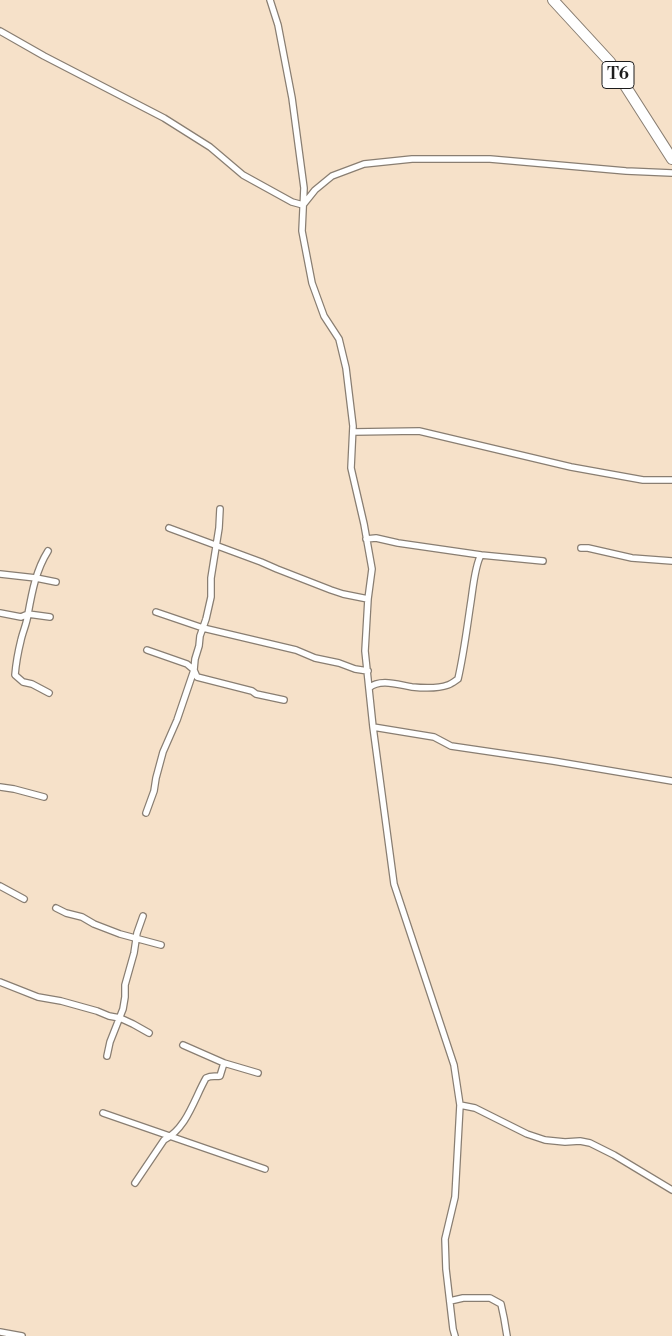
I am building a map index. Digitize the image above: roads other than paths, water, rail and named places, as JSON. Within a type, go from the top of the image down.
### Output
[{"type":"highway","name":"T6","points":[[553,0],[610,62],[672,159]]},
{"type":"street","points":[[270,0],[278,25],[292,98],[304,188],[302,231],[312,283],[324,316],[339,339],[346,368],[352,432],[351,468],[372,569],[365,651],[394,884],[454,1065],[460,1105],[455,1197],[444,1239],[455,1336]]},
{"type":"street","points":[[0,31],[164,118],[210,147],[242,175],[292,202],[303,205]]},
{"type":"street","points":[[303,205],[315,190],[332,176],[364,164],[412,159],[490,159],[672,173]]},
{"type":"street","points":[[352,432],[419,430],[571,467],[643,480],[672,480]]},
{"type":"street","points":[[146,813],[154,791],[163,752],[177,720],[194,670],[195,659],[211,597],[211,578],[220,509]]},
{"type":"street","points":[[169,528],[331,590],[368,599]]},
{"type":"street","points":[[366,539],[376,538],[398,543],[543,561]]},
{"type":"street","points":[[581,548],[632,558],[672,561]]},
{"type":"street","points":[[48,551],[43,558],[29,603],[15,675],[23,682],[32,684],[49,693]]},
{"type":"street","points":[[370,688],[374,684],[381,683],[399,683],[412,687],[435,687],[449,685],[458,679],[473,584],[478,559],[481,554]]},
{"type":"street","points":[[0,574],[56,582]]},
{"type":"street","points":[[156,612],[203,628],[296,650],[315,658],[368,671]]},
{"type":"street","points":[[0,613],[21,617],[28,614],[50,617]]},
{"type":"street","points":[[147,650],[187,664],[194,670],[197,677],[284,700]]},
{"type":"street","points":[[373,727],[434,737],[451,746],[672,781]]},
{"type":"street","points":[[0,787],[44,797]]},
{"type":"street","points":[[0,886],[24,900]]},
{"type":"street","points":[[56,908],[66,914],[82,917],[115,932],[161,946]]},
{"type":"street","points":[[107,1056],[110,1042],[120,1018],[125,998],[125,985],[143,916]]},
{"type":"street","points":[[0,982],[38,997],[61,1000],[120,1018],[149,1033]]},
{"type":"street","points":[[183,1045],[224,1063],[258,1073]]},
{"type":"street","points":[[136,1183],[164,1140],[171,1136],[188,1115],[206,1078],[220,1076],[224,1063]]},
{"type":"street","points":[[460,1105],[475,1108],[527,1134],[545,1140],[590,1143],[614,1155],[672,1190]]},
{"type":"street","points":[[103,1112],[265,1169]]},
{"type":"street","points":[[450,1300],[490,1298],[501,1304],[507,1336]]},
{"type":"street","points":[[0,1332],[22,1336]]}]
